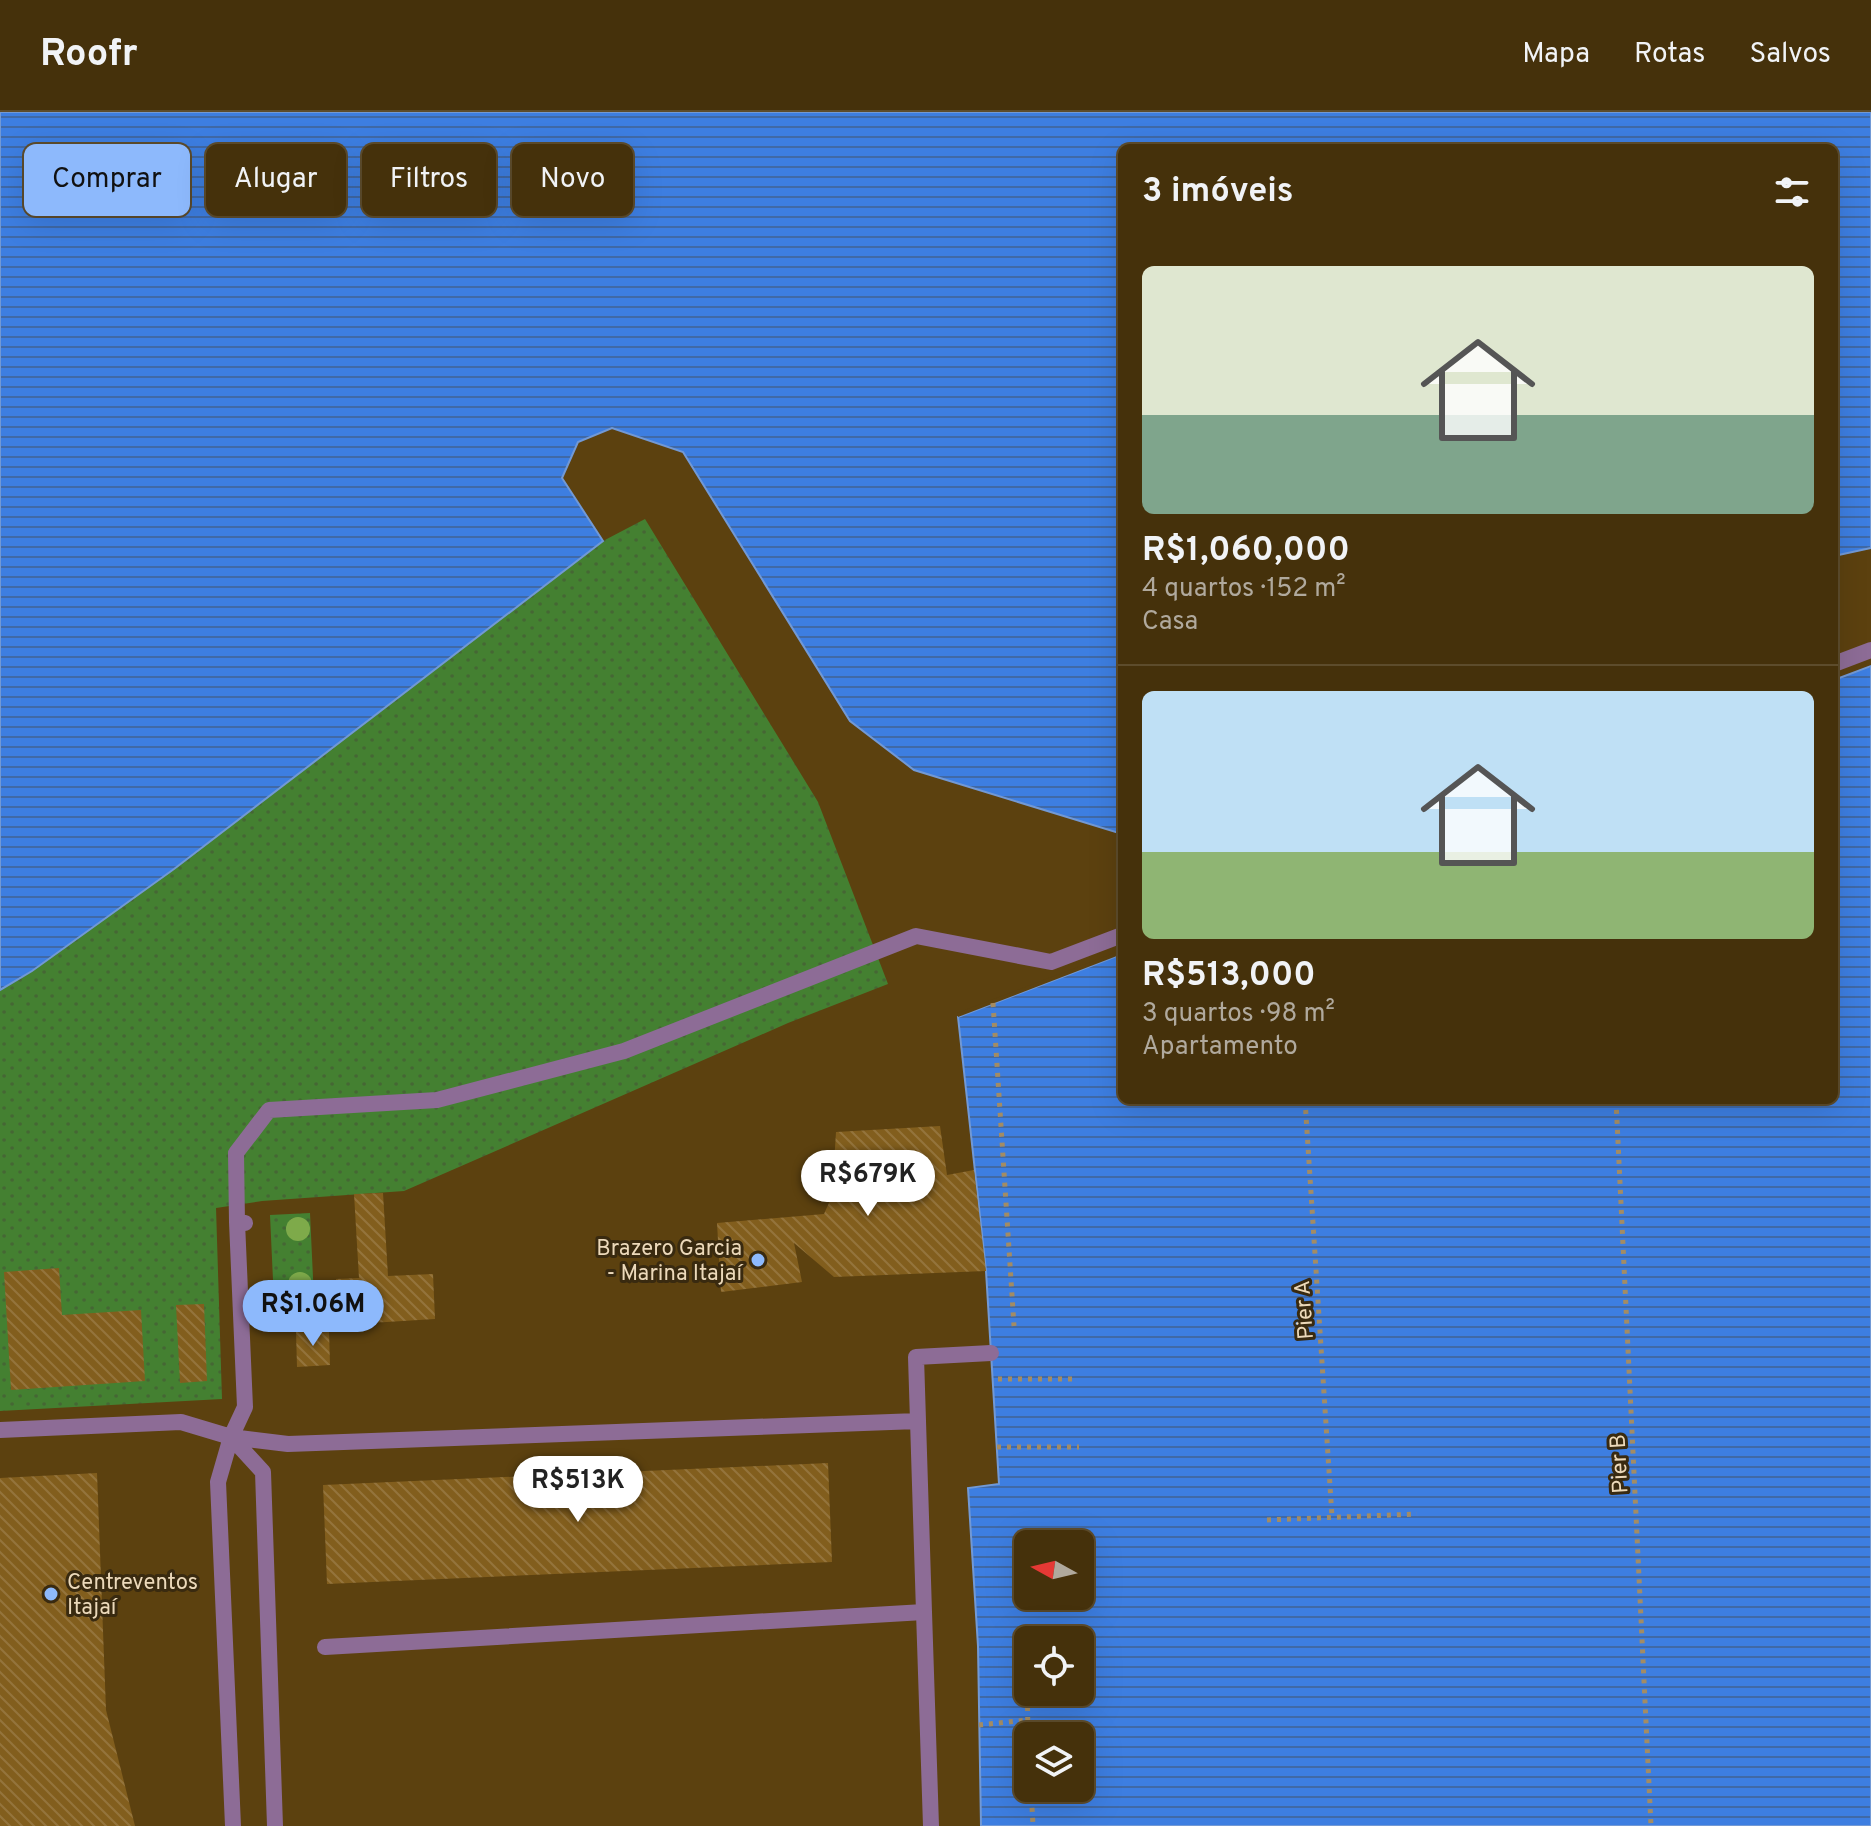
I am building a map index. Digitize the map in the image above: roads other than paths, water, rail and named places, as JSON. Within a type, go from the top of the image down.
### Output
[{"type":"lane","points":[[1838,662],[1871,650]]},
{"type":"lane","points":[[233,1826],[218,1482],[231,1437],[245,1407],[241,1222],[236,1153],[269,1110],[437,1100],[624,1051],[916,936],[1051,962],[1118,937]]},
{"type":"lane","points":[[931,1826],[916,1357],[991,1353]]},
{"type":"lane","points":[[0,1430],[181,1422],[231,1437],[288,1444],[918,1421]]},
{"type":"lane","points":[[231,1437],[263,1472],[275,1826]]},
{"type":"lane","points":[[325,1647],[924,1612]]},
{"type":"water","points":[[0,112],[1871,112],[1871,548],[1838,555],[1838,144],[1118,144],[1118,833],[914,770],[850,721],[683,452],[612,428],[578,442],[562,478],[603,541],[174,869],[32,971],[0,990]]},
{"type":"water","points":[[1871,666],[1871,1826],[981,1826],[978,1646],[968,1488],[999,1484],[986,1271],[958,1017],[1118,956],[1118,1104],[1838,1104],[1838,678]]},
{"type":"place","name":"Brazero Garcia - Marina Itajaí","points":[[758,1260]]},
{"type":"place","name":"Centreventos Itajaí","points":[[51,1594]]}]
